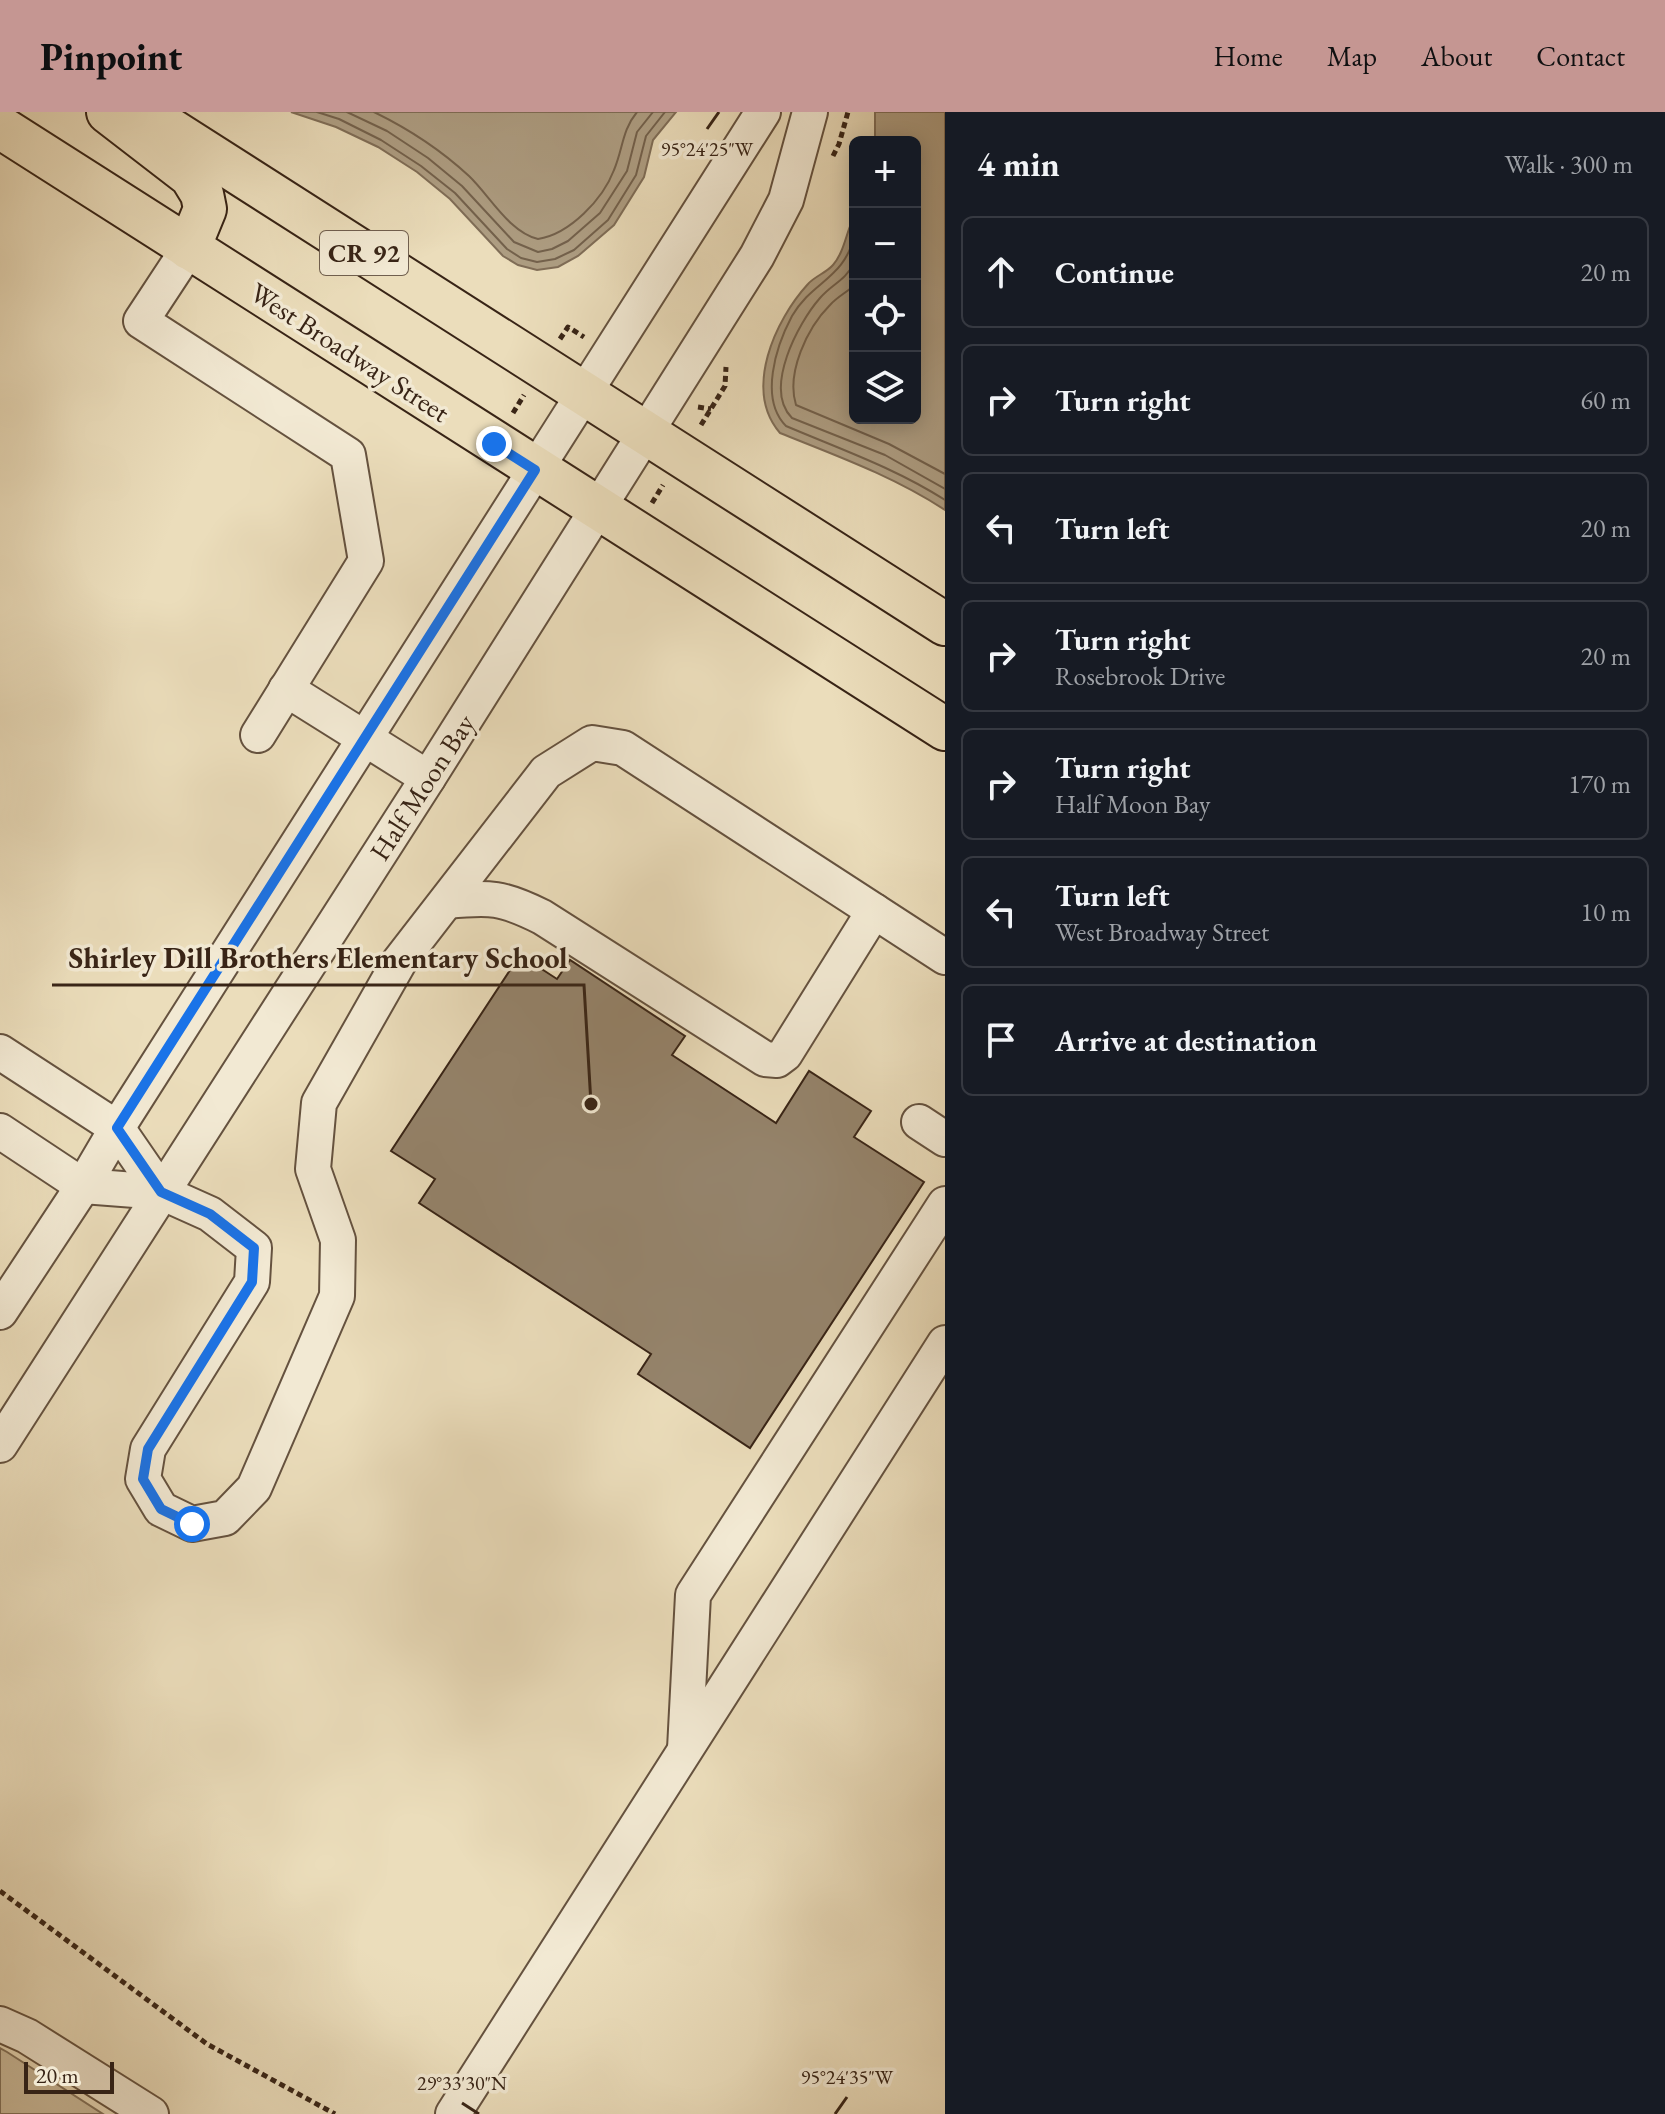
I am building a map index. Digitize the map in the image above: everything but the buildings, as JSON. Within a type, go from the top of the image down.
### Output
[{"type":"main road","points":[[108,112],[191,176],[197,185],[205,209],[189,248]]},
{"type":"main road","name":"CR 92","points":[[143,112],[945,624]]},
{"type":"main road","name":"West Broadway Street","points":[[0,127],[945,729]]},
{"type":"street","points":[[0,1312],[83,1186],[763,112]]},
{"type":"street","name":"Half Moon Bay","points":[[0,1445],[428,778],[757,256],[786,200],[810,112]]},
{"type":"street","points":[[189,248],[141,321],[348,455],[366,561],[258,735]]},
{"type":"street","points":[[286,689],[428,778]]},
{"type":"street","points":[[0,1131],[83,1186],[161,1192],[210,1214],[254,1248],[252,1282],[148,1449],[143,1479],[161,1509],[192,1524],[225,1518],[254,1488],[337,1296],[338,1240],[313,1169],[319,1103],[399,962],[546,772],[592,743],[623,748],[945,957]]},
{"type":"street","points":[[447,901],[490,897],[511,901],[542,917],[765,1059],[777,1060],[785,1054],[874,911]]},
{"type":"street","points":[[0,1052],[117,1128],[161,1192]]},
{"type":"street","points":[[685,1750],[693,1595],[945,1204]]},
{"type":"street","points":[[453,2114],[945,1343]]},
{"type":"street","points":[[0,2009],[14,2030],[115,2104],[151,2114]]},
{"type":"path","points":[[0,1891],[207,2044],[335,2114]]},
{"type":"shaded area","points":[[0,2048],[7,2052],[103,2114],[0,2114]]},
{"type":"water","points":[[291,112],[676,112],[653,140],[644,177],[614,225],[578,256],[558,267],[537,270],[518,265],[503,256],[450,199],[417,172],[378,147],[336,127]]},
{"type":"water","points":[[875,112],[945,112],[945,510],[885,477],[780,433],[769,416],[764,397],[768,356],[784,316],[808,284],[837,259],[849,228],[849,424],[921,424],[921,136],[875,136]]},
{"type":"place","name":"Shirley Dill Brothers Elementary School","points":[[591,1104]]},
{"type":"route","points":[[192,1524],[161,1509],[143,1479],[148,1449],[252,1282],[254,1248],[210,1214],[161,1192],[117,1128],[535,470],[494,444]]}]
